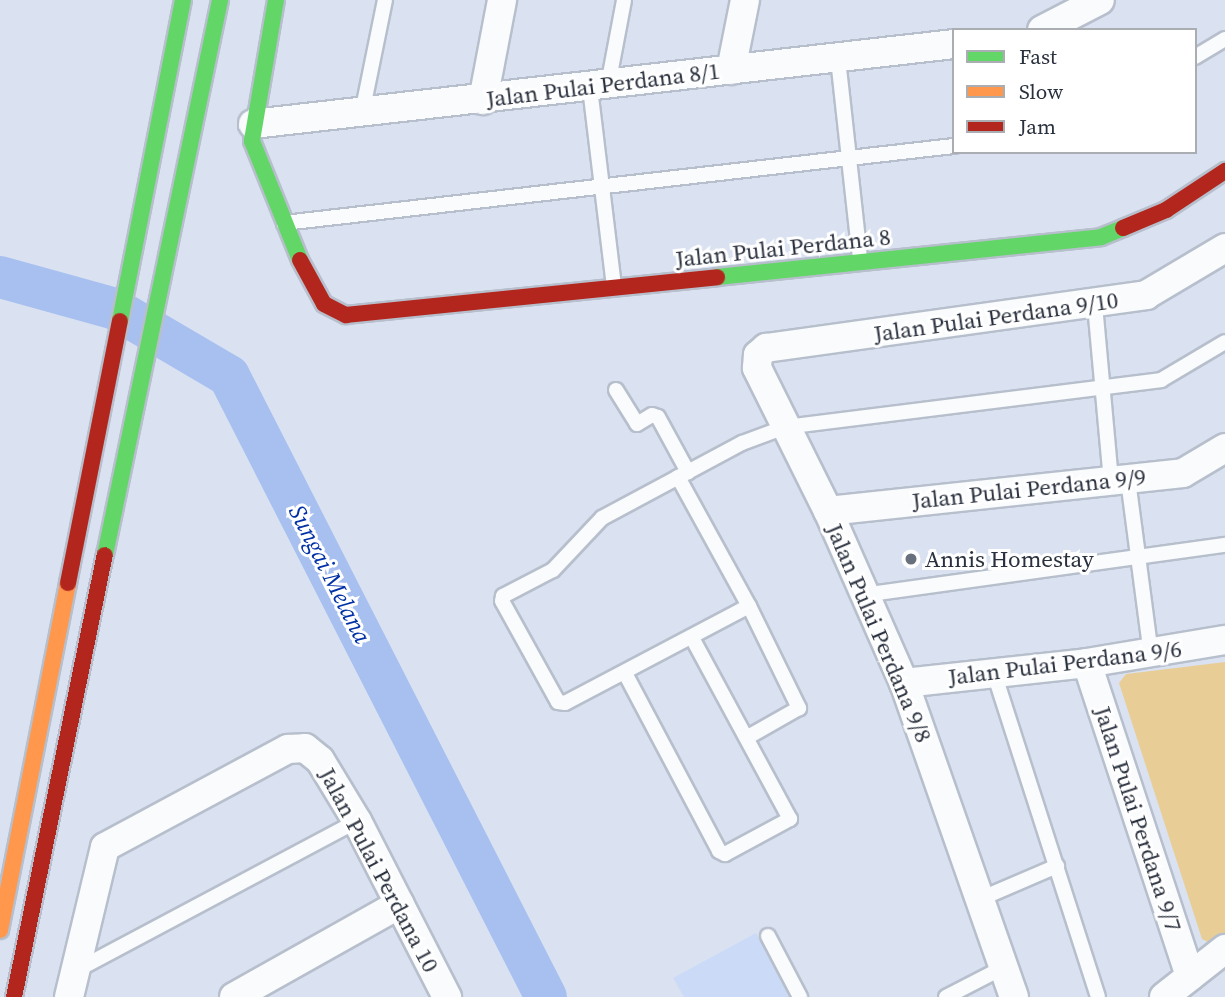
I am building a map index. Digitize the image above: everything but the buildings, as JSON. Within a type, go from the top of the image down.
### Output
[{"type":"street","points":[[0,930],[111,380],[183,0]]},
{"type":"street","points":[[14,997],[159,308],[220,0]]},
{"type":"street","points":[[276,0],[252,141],[281,223]]},
{"type":"street","points":[[483,100],[502,0]]},
{"type":"street","points":[[731,70],[745,0]]},
{"type":"street","points":[[1046,28],[1100,0]]},
{"type":"street","name":"Jalan Pulai Perdana 8/1","points":[[253,124],[599,87],[952,44]]},
{"type":"street","name":"Jalan Pulai Perdana 8","points":[[281,223],[329,309],[363,316],[1101,237],[1166,210],[1225,171]]},
{"type":"street","name":"Jalan Pulai Perdana 9/10","points":[[758,355],[766,348],[1095,305],[1146,295],[1225,248]]},
{"type":"street","name":"Jalan Pulai Perdana 9/8","points":[[758,355],[757,368],[828,511],[863,595],[904,682],[1014,997]]},
{"type":"street","name":"Jalan Pulai Perdana 9/9","points":[[828,511],[1183,473],[1225,448]]},
{"type":"street","name":"Jalan Pulai Perdana 9/6","points":[[904,682],[1151,655],[1225,639]]},
{"type":"street","name":"Jalan Pulai Perdana 9/7","points":[[1087,663],[1189,976]]},
{"type":"street","name":"Jalan Pulai Perdana 10","points":[[71,985],[96,875],[105,848],[288,749],[305,748],[320,760],[357,821],[446,997]]},
{"type":"street","points":[[234,997],[400,904]]},
{"type":"street","points":[[1164,997],[1225,949]]},
{"type":"lane","points":[[362,113],[385,0]]},
{"type":"lane","points":[[614,289],[601,188],[599,87],[624,0]]},
{"type":"lane","points":[[1197,56],[1225,39]]},
{"type":"lane","points":[[838,59],[860,262]]},
{"type":"lane","points":[[281,223],[952,146]]},
{"type":"lane","points":[[1095,305],[1103,388],[1138,558],[1151,655]]},
{"type":"lane","points":[[750,606],[626,675],[565,703],[558,702],[502,601],[503,596],[553,570],[603,518],[683,475],[785,427],[1161,380],[1225,342]]},
{"type":"lane","points":[[616,390],[636,424],[652,415],[658,417],[683,475],[799,708],[748,737]]},
{"type":"lane","points":[[863,595],[1225,545]]},
{"type":"lane","points":[[626,675],[714,842],[725,854],[790,820],[748,737],[692,638]]},
{"type":"lane","points":[[995,673],[1098,997]]},
{"type":"lane","points":[[71,985],[357,821]]},
{"type":"lane","points":[[980,899],[1057,866]]},
{"type":"lane","points":[[768,936],[800,997]]},
{"type":"lane","points":[[946,997],[1004,967]]},
{"type":"shaded area","points":[[1225,662],[1225,933],[1208,942],[1202,939],[1119,683],[1126,674]]},
{"type":"shaded area","points":[[756,933],[789,997],[684,997],[673,978]]},
{"type":"waterway","name":"Sungai Melana","points":[[0,277],[115,309],[229,376],[546,997]]},
{"type":"traffic: fast","points":[[120,321],[183,0]]},
{"type":"traffic: fast","points":[[105,555],[220,0]]},
{"type":"traffic: fast","points":[[276,0],[252,141],[300,260]]},
{"type":"traffic: fast","points":[[717,277],[1101,237],[1123,228]]},
{"type":"traffic: slow","points":[[0,930],[68,583]]},
{"type":"traffic: jam","points":[[1123,228],[1166,210],[1225,171]]},
{"type":"traffic: jam","points":[[300,260],[324,304],[346,315],[717,277]]},
{"type":"traffic: jam","points":[[68,583],[120,321]]},
{"type":"traffic: jam","points":[[14,997],[105,555]]},
{"type":"place","name":"Annis Homestay","points":[[911,559]]}]
